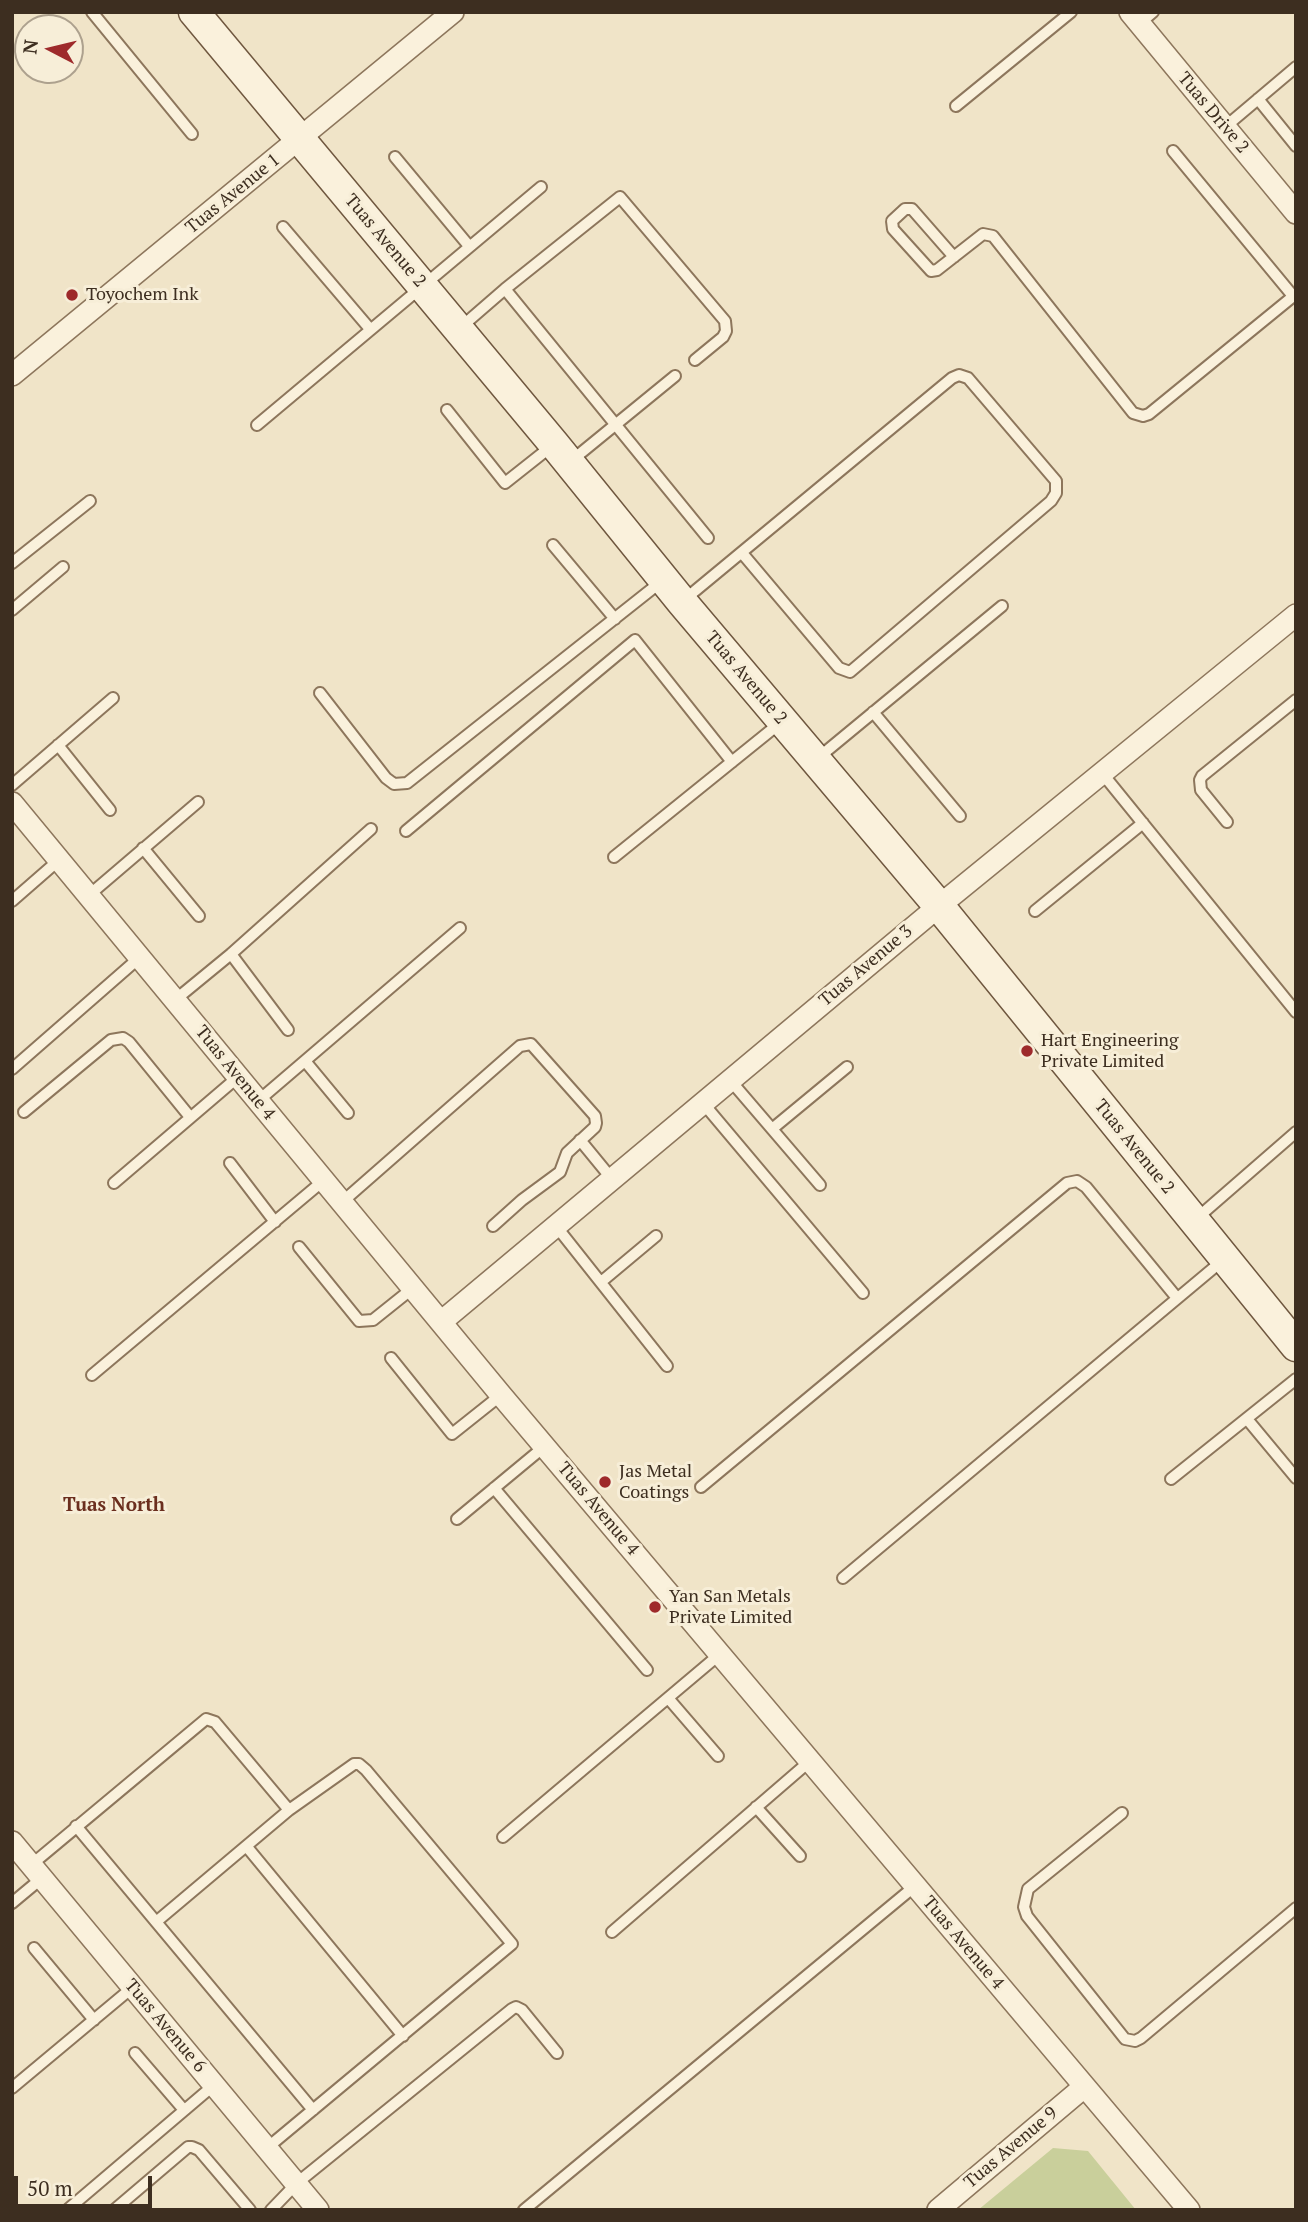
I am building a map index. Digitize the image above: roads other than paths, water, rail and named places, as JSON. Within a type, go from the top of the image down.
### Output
[{"type":"street","name":"Tuas Avenue 2","points":[[194,12],[562,453],[673,591],[939,906],[1296,1346]]},
{"type":"street","name":"Tuas Avenue 1","points":[[12,375],[453,12]]},
{"type":"street","name":"Tuas Drive 2","points":[[1141,16],[1225,127],[1296,213]]},
{"type":"street","name":"Tuas Avenue 3","points":[[441,1322],[939,906],[1296,615]]},
{"type":"street","name":"Tuas Avenue 4","points":[[12,803],[341,1203],[1189,2210]]},
{"type":"street","name":"Tuas Avenue 6","points":[[12,1842],[318,2210]]},
{"type":"street","name":"Tuas Avenue 9","points":[[938,2210],[1084,2087]]},
{"type":"lane","points":[[92,12],[192,134]]},
{"type":"lane","points":[[956,106],[1070,12]]},
{"type":"lane","points":[[1225,127],[1296,67]]},
{"type":"lane","points":[[1258,99],[1296,146]]},
{"type":"lane","points":[[954,257],[912,209],[905,209],[892,221],[892,229],[927,269],[937,271],[983,234],[993,236],[1133,413],[1149,414],[1294,295],[1173,151]]},
{"type":"lane","points":[[395,157],[469,246]]},
{"type":"lane","points":[[257,425],[541,187]]},
{"type":"lane","points":[[458,330],[620,197],[725,321],[726,331],[723,337],[695,360]]},
{"type":"lane","points":[[283,227],[370,329]]},
{"type":"lane","points":[[505,289],[708,538]]},
{"type":"lane","points":[[320,693],[386,778],[394,784],[407,783],[615,619],[742,553],[959,375],[968,378],[1056,481],[1056,493],[1051,501],[850,672],[839,668],[742,553]]},
{"type":"lane","points":[[447,410],[505,483],[615,424],[675,376]]},
{"type":"lane","points":[[12,563],[90,501]]},
{"type":"lane","points":[[553,545],[615,619]]},
{"type":"lane","points":[[12,610],[63,568]]},
{"type":"lane","points":[[815,760],[1002,606]]},
{"type":"lane","points":[[405,831],[635,640],[732,762]]},
{"type":"lane","points":[[12,785],[113,698]]},
{"type":"lane","points":[[1227,822],[1201,790],[1202,776],[1296,699]]},
{"type":"lane","points":[[873,712],[960,816]]},
{"type":"lane","points":[[614,857],[783,721]]},
{"type":"lane","points":[[58,745],[110,810]]},
{"type":"lane","points":[[1102,773],[1296,1012]]},
{"type":"lane","points":[[88,896],[198,802]]},
{"type":"lane","points":[[1035,911],[1143,823]]},
{"type":"lane","points":[[175,1000],[231,954],[371,829]]},
{"type":"lane","points":[[144,848],[199,916]]},
{"type":"lane","points":[[13,897],[59,860]]},
{"type":"lane","points":[[258,1101],[460,928]]},
{"type":"lane","points":[[231,954],[288,1030]]},
{"type":"lane","points":[[12,1069],[139,958]]},
{"type":"lane","points":[[24,1112],[111,1040],[123,1038],[190,1117]]},
{"type":"lane","points":[[341,1203],[526,1043],[537,1047],[595,1116],[595,1127],[567,1153],[560,1172],[493,1226]]},
{"type":"lane","points":[[304,1061],[348,1113]]},
{"type":"lane","points":[[772,1129],[847,1067]]},
{"type":"lane","points":[[114,1182],[238,1077]]},
{"type":"lane","points":[[730,1080],[820,1185]]},
{"type":"lane","points":[[703,1103],[863,1293]]},
{"type":"lane","points":[[1194,1220],[1296,1132]]},
{"type":"lane","points":[[580,1140],[612,1179]]},
{"type":"lane","points":[[230,1163],[275,1222]]},
{"type":"lane","points":[[92,1375],[323,1181]]},
{"type":"lane","points":[[701,1487],[1067,1183],[1077,1181],[1086,1187],[1177,1298]]},
{"type":"lane","points":[[556,1226],[667,1366]]},
{"type":"lane","points":[[601,1282],[656,1236]]},
{"type":"lane","points":[[299,1247],[359,1321],[373,1320],[413,1289]]},
{"type":"lane","points":[[844,1578],[1225,1259]]},
{"type":"lane","points":[[391,1358],[452,1434],[502,1395]]},
{"type":"lane","points":[[1171,1479],[1296,1379]]},
{"type":"lane","points":[[1247,1419],[1296,1478]]},
{"type":"lane","points":[[457,1519],[545,1446]]},
{"type":"lane","points":[[494,1488],[648,1670]]},
{"type":"lane","points":[[503,1837],[720,1654]]},
{"type":"lane","points":[[668,1698],[718,1756]]},
{"type":"lane","points":[[12,1903],[76,1826],[202,1720],[209,1718],[215,1722],[289,1810]]},
{"type":"lane","points":[[612,1932],[810,1761]]},
{"type":"lane","points":[[156,1922],[289,1810],[349,1766],[359,1765],[512,1944],[267,2148]]},
{"type":"lane","points":[[756,1807],[800,1856]]},
{"type":"lane","points":[[1122,1813],[1028,1889],[1024,1907],[1027,1916],[1125,2039],[1135,2041],[1141,2038],[1296,1908]]},
{"type":"lane","points":[[76,1826],[313,2110]]},
{"type":"lane","points":[[247,1847],[403,2036]]},
{"type":"lane","points":[[524,2210],[915,1886]]},
{"type":"lane","points":[[34,1948],[94,2020]]},
{"type":"lane","points":[[12,2088],[133,1987]]},
{"type":"lane","points":[[271,2210],[297,2183],[512,2008],[522,2010],[557,2053]]},
{"type":"lane","points":[[135,2053],[184,2110]]},
{"type":"lane","points":[[67,2210],[214,2085]]},
{"type":"lane","points":[[114,2210],[188,2147],[192,2147],[199,2150],[250,2210]]},
{"type":"place","name":"Toyochem Ink","points":[[72,295]]},
{"type":"place","name":"Hart Engineering Private Limited","points":[[1027,1051]]},
{"type":"place","name":"Jas Metal Coatings","points":[[605,1482]]},
{"type":"place","name":"Yan San Metals Private Limited","points":[[655,1607]]},
{"type":"district","name":"Tuas North","points":[[114,1506]]}]
